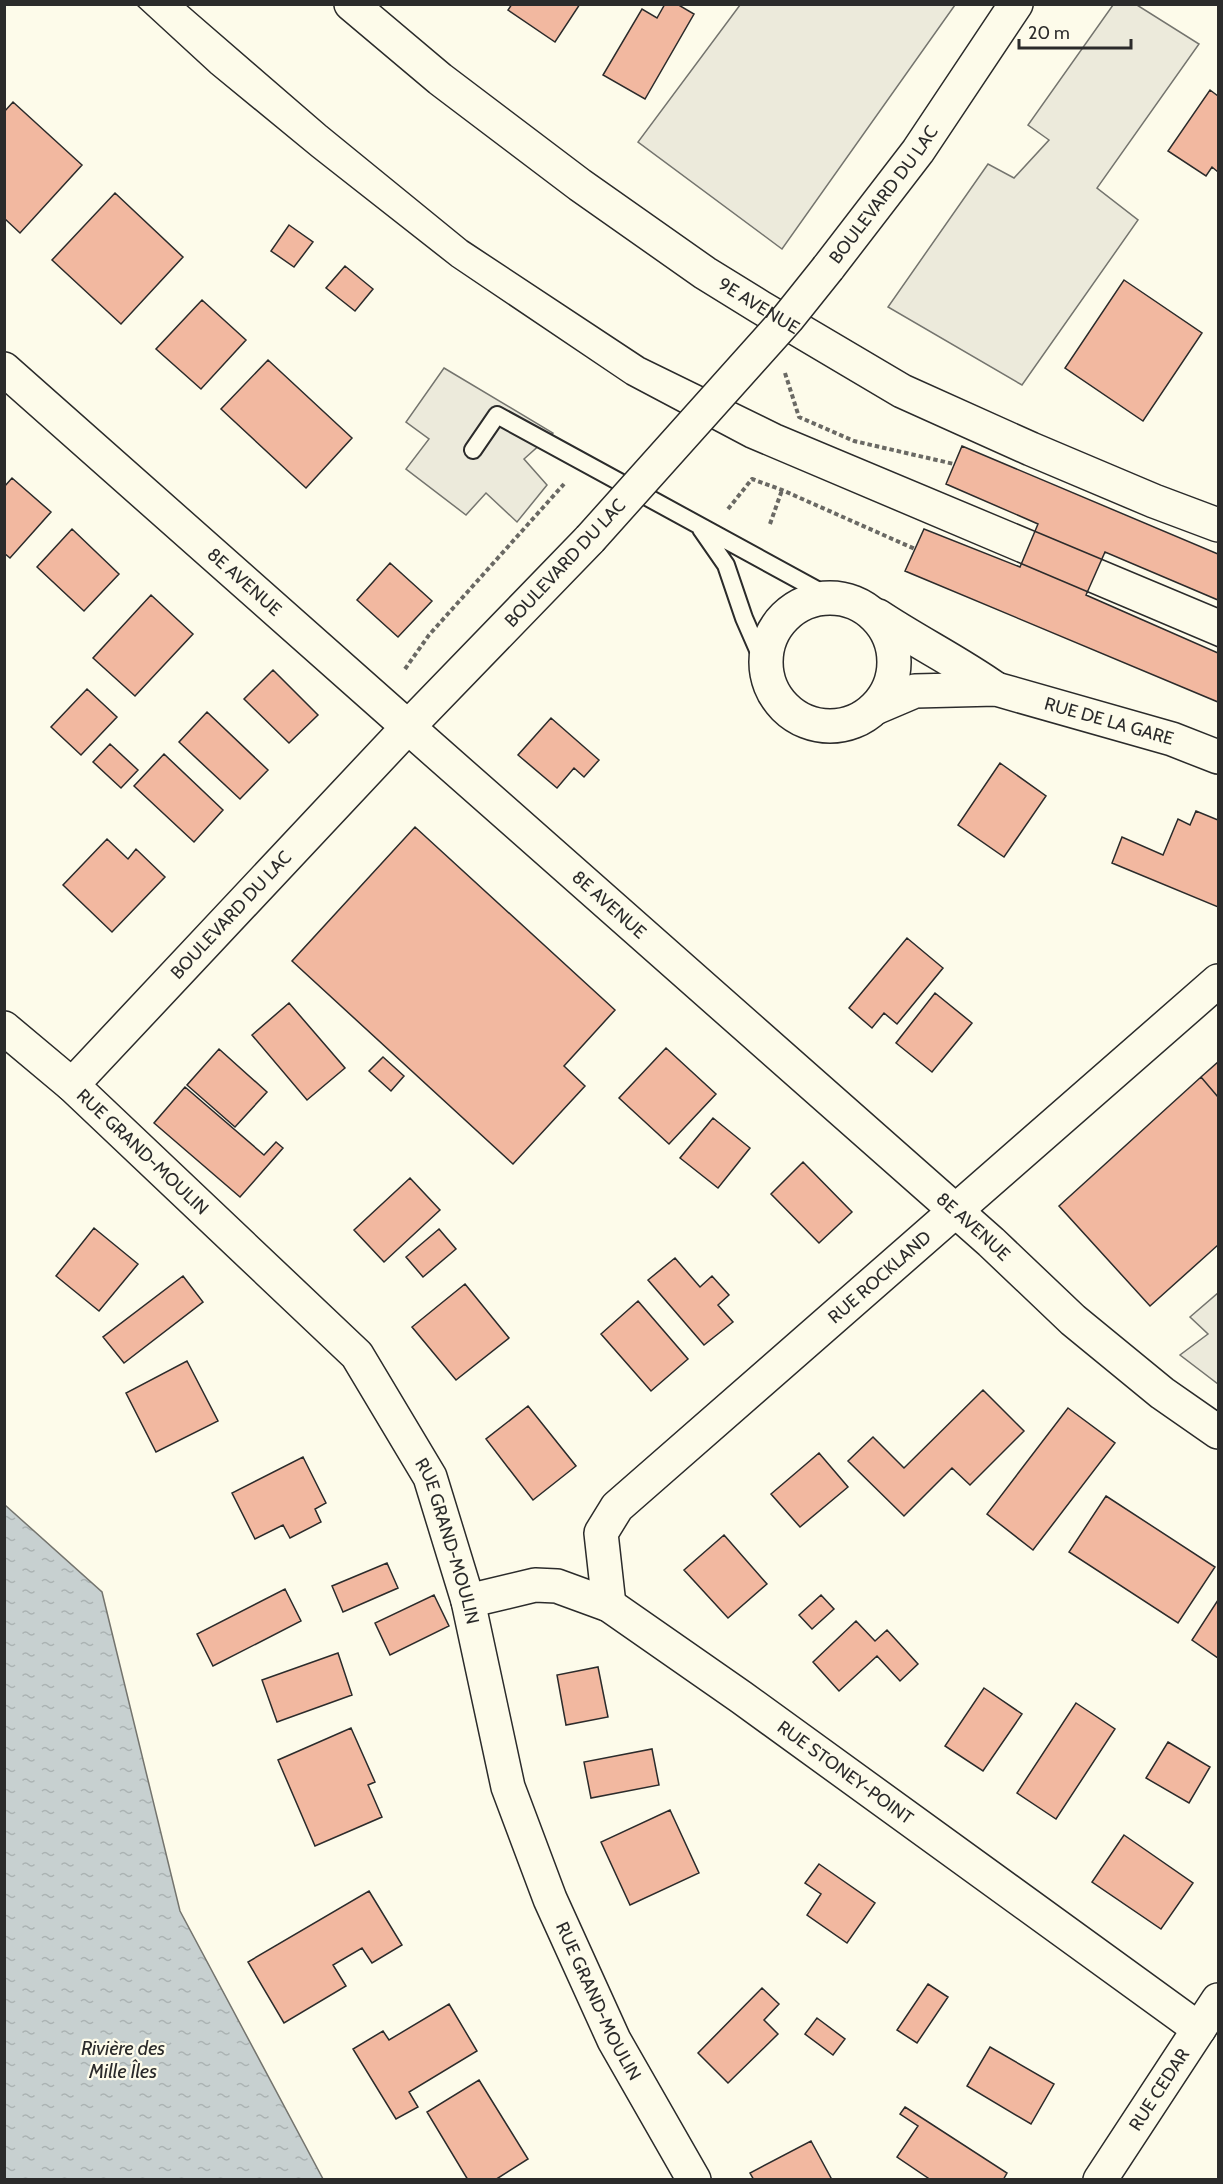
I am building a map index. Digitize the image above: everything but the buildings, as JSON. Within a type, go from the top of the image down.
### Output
[{"type":"street","name":"9E AVENUE","points":[[351,4],[440,79],[580,185],[705,273],[760,307],[903,391],[1041,453],[1218,525]]},
{"type":"street","name":"BOULEVARD DU LAC","points":[[72,1085],[408,727],[590,539],[788,318],[918,151],[1016,4]]},
{"type":"street","name":"8E AVENUE","points":[[4,369],[955,1211],[1073,1320],[1162,1394],[1218,1432]]},
{"type":"street","points":[[830,597],[852,601],[871,611],[885,627],[893,648],[894,669],[888,690],[875,708],[858,720],[836,726],[816,725],[796,717],[781,704],[770,686],[765,666],[767,646],[776,626],[790,611],[809,601],[830,597]]},
{"type":"street","name":"RUE DE LA GARE","points":[[871,611],[917,642],[967,669],[996,689]]},
{"type":"street","name":"RUE DE LA GARE","points":[[875,708],[915,691],[996,689],[1172,739],[1218,757]]},
{"type":"street","name":"RUE ROCKLAND","points":[[609,1605],[601,1533],[617,1507],[1218,981]]},
{"type":"street","name":"RUE GRAND-MOULIN","points":[[4,1028],[72,1085],[357,1354],[430,1477],[468,1601],[508,1787],[549,1899],[615,2040],[694,2180]]},
{"type":"street","name":"RUE STONEY-POINT","points":[[468,1601],[536,1585],[557,1586],[609,1605],[751,1704],[1199,2029]]},
{"type":"street","name":"RUE CEDAR","points":[[1100,2180],[1218,2000]]},
{"type":"lane","points":[[473,450],[497,415],[830,597]]},
{"type":"lane","points":[[699,526],[726,566],[744,618],[765,666]]},
{"type":"path","points":[[782,364],[799,417],[854,441],[954,464]]},
{"type":"path","points":[[728,509],[752,479],[915,549]]},
{"type":"path","points":[[405,669],[429,635],[567,481]]},
{"type":"path","points":[[770,524],[782,490]]},
{"type":"shaded area","points":[[740,5],[955,5],[782,249],[638,142]]},
{"type":"shaded area","points":[[1113,5],[1137,5],[1199,44],[1097,188],[1138,220],[1022,385],[888,307],[988,164],[1014,178],[1049,140],[1028,125]]},
{"type":"shaded area","points":[[444,368],[553,433],[524,459],[547,485],[517,522],[486,493],[466,515],[406,469],[429,439],[406,422]]},
{"type":"shaded area","points":[[1218,1293],[1218,1384],[1180,1355],[1208,1334],[1190,1317]]},
{"type":"water","name":"Rivière des Mille Îles","points":[[5,1505],[102,1592],[180,1911],[323,2179],[5,2179]]},
{"type":"tram line","points":[[136,4],[211,73],[452,266],[627,384],[746,447],[1218,647]]},
{"type":"tram line","points":[[185,4],[326,126],[467,241],[644,358],[781,425],[1218,608]]}]
